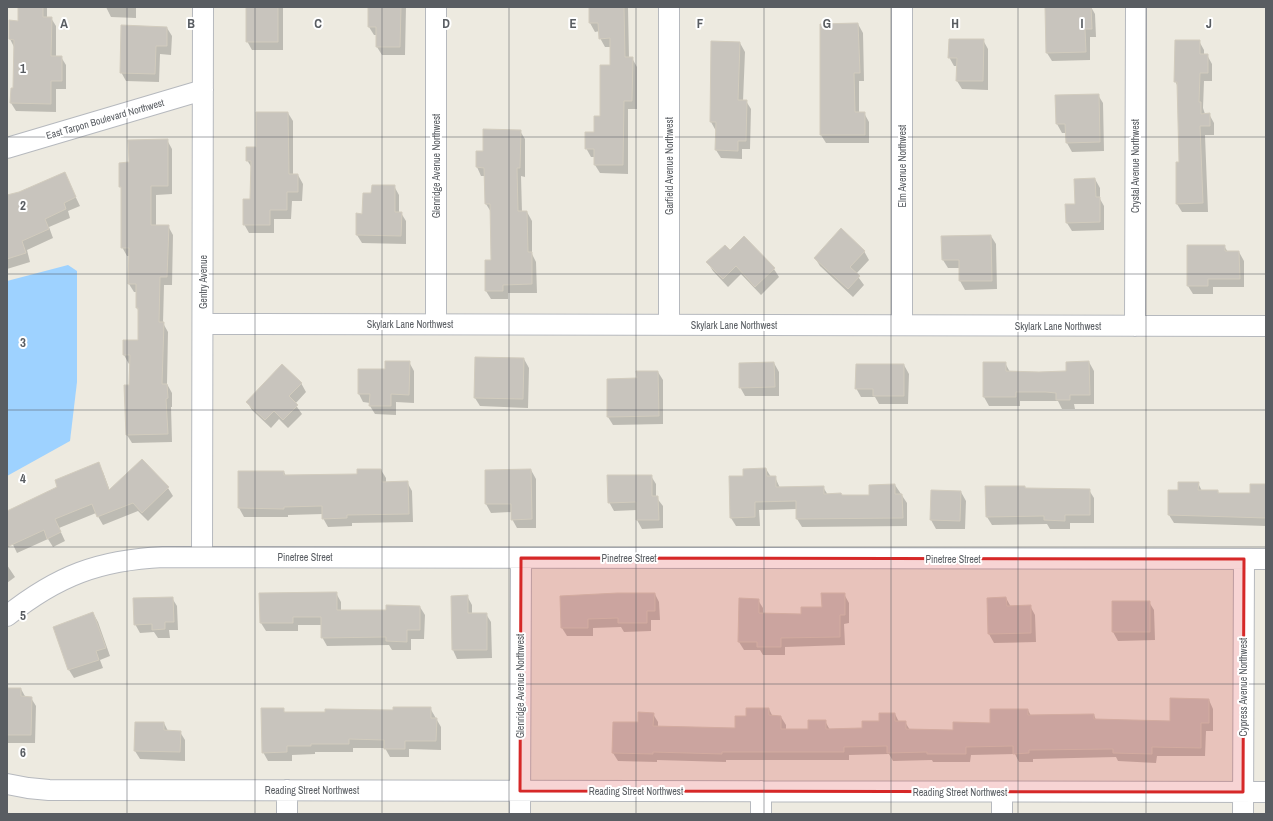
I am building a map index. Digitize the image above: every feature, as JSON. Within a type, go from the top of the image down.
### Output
[{"type":"street","name":"Gentry Avenue","points":[[202,557],[203,7]]},
{"type":"street","name":"Glenridge Avenue Northwest","points":[[436,7],[436,324]]},
{"type":"street","name":"Garfield Avenue Northwest","points":[[669,325],[670,7]]},
{"type":"street","name":"Elm Avenue Northwest","points":[[902,7],[902,325]]},
{"type":"street","name":"Crystal Avenue Northwest","points":[[1135,326],[1136,7]]},
{"type":"street","name":"East Tarpon Boulevard Northwest","points":[[7,148],[203,90]]},
{"type":"street","name":"Skylark Lane Northwest","points":[[203,324],[1266,326]]},
{"type":"street","name":"Pinetree Street","points":[[7,616],[26,601],[68,577],[91,568],[139,558],[1266,559]]},
{"type":"street","name":"Glenridge Avenue Northwest","points":[[520,814],[521,558]]},
{"type":"street","name":"Cypress Avenue Northwest","points":[[1243,814],[1244,559]]},
{"type":"street","name":"Reading Street Northwest","points":[[7,784],[49,790],[1266,792]]},
{"type":"street","points":[[287,790],[287,814]]},
{"type":"street","points":[[761,791],[761,814]]},
{"type":"street","points":[[1002,792],[1002,814]]},
{"type":"highlighted area","points":[[521,558],[1244,559],[1243,792],[520,791]]},
{"type":"water","points":[[68,265],[77,271],[77,382],[70,441],[7,476],[7,281]]},
{"type":"building","points":[[18,7],[43,7],[43,17],[52,17],[51,56],[62,56],[62,81],[51,81],[51,104],[10,103],[11,88],[13,88],[14,40],[9,39],[9,20],[18,21]]},
{"type":"building","points":[[246,7],[278,7],[278,42],[246,42]]},
{"type":"building","points":[[368,7],[401,7],[400,47],[376,47],[376,27],[368,27]]},
{"type":"building","points":[[589,7],[624,7],[625,57],[633,57],[632,101],[624,101],[623,165],[594,165],[594,149],[585,149],[585,132],[594,132],[594,116],[600,116],[600,65],[610,65],[610,38],[599,39],[598,23],[589,23]]},
{"type":"building","points":[[1045,7],[1091,7],[1092,29],[1085,29],[1086,52],[1046,53]]},
{"type":"building","points":[[858,23],[860,73],[854,73],[855,112],[865,112],[865,135],[820,135],[820,24]]},
{"type":"building","points":[[121,25],[167,27],[167,46],[156,46],[155,74],[120,73]]},
{"type":"building","points":[[949,39],[984,39],[983,81],[956,81],[957,58],[948,58]]},
{"type":"building","points":[[1175,40],[1200,40],[1200,54],[1208,54],[1208,73],[1200,73],[1199,102],[1201,102],[1201,114],[1210,113],[1210,126],[1200,126],[1203,203],[1176,204],[1176,162],[1179,162],[1177,82],[1174,82]]},
{"type":"building","points":[[711,41],[740,42],[738,100],[747,100],[746,141],[738,141],[738,151],[715,150],[716,122],[710,122]]},
{"type":"building","points":[[1099,94],[1100,142],[1066,143],[1065,124],[1056,124],[1055,95]]},
{"type":"building","points":[[256,112],[288,112],[289,174],[298,174],[298,192],[287,192],[287,210],[270,210],[270,225],[243,225],[243,199],[250,199],[251,161],[246,161],[246,147],[256,147]]},
{"type":"building","points":[[483,129],[521,130],[520,168],[517,168],[518,211],[527,211],[528,252],[532,252],[532,284],[503,285],[503,291],[485,291],[485,260],[491,260],[490,204],[485,204],[484,168],[476,167],[476,151],[483,151]]},
{"type":"building","points":[[168,139],[168,186],[151,186],[151,225],[169,225],[167,277],[160,277],[159,322],[164,322],[162,384],[167,384],[168,398],[166,399],[168,434],[126,435],[124,385],[129,385],[130,355],[123,355],[123,340],[138,340],[138,308],[136,308],[136,284],[128,284],[129,248],[121,248],[121,187],[119,187],[119,163],[129,162],[128,140]]},
{"type":"building","points":[[65,172],[76,197],[64,203],[66,209],[45,219],[49,229],[22,241],[26,253],[7,259],[7,195],[19,192]]},
{"type":"building","points":[[1095,178],[1096,197],[1100,197],[1100,222],[1066,223],[1065,204],[1075,204],[1074,179]]},
{"type":"building","points":[[372,185],[395,185],[395,212],[402,212],[401,236],[356,235],[356,213],[362,214],[363,193],[371,193]]},
{"type":"building","points":[[841,228],[865,251],[850,267],[860,276],[848,289],[814,258]]},
{"type":"building","points":[[991,235],[992,281],[959,281],[959,260],[942,260],[941,236]]},
{"type":"building","points":[[744,236],[775,268],[755,287],[736,266],[723,279],[706,262],[725,245],[730,250]]},
{"type":"building","points":[[1187,245],[1225,245],[1225,251],[1239,251],[1240,279],[1208,279],[1208,286],[1187,286]]},
{"type":"building","points":[[475,357],[524,358],[523,399],[474,398]]},
{"type":"building","points":[[385,361],[410,361],[409,395],[391,394],[391,406],[369,406],[370,394],[358,394],[358,369],[385,369]]},
{"type":"building","points":[[1089,361],[1090,395],[1070,395],[1070,400],[1056,400],[1056,393],[1046,392],[1016,392],[1016,397],[983,397],[983,362],[1006,362],[1006,371],[1039,372],[1066,371],[1066,362]]},
{"type":"building","points":[[774,362],[775,387],[739,388],[739,363]]},
{"type":"building","points":[[282,364],[302,383],[289,396],[298,405],[283,420],[274,411],[265,420],[246,402]]},
{"type":"building","points":[[856,364],[904,364],[904,396],[873,396],[873,389],[855,389]]},
{"type":"building","points":[[636,371],[658,371],[659,416],[607,417],[607,379],[637,378]]},
{"type":"building","points":[[142,459],[169,487],[142,513],[133,503],[97,517],[92,504],[55,519],[61,532],[47,539],[44,530],[7,547],[7,511],[57,487],[55,480],[99,462],[109,490]]},
{"type":"building","points":[[766,468],[767,476],[776,476],[776,487],[824,486],[824,494],[841,493],[842,495],[869,495],[869,485],[895,484],[895,494],[902,494],[903,518],[796,519],[796,501],[755,502],[755,517],[730,518],[729,476],[743,476],[743,469]]},
{"type":"building","points":[[357,469],[381,469],[382,482],[408,481],[409,514],[347,515],[347,518],[322,519],[322,506],[284,507],[284,509],[238,508],[238,471],[284,471],[284,475],[357,474]]},
{"type":"building","points":[[531,469],[532,519],[511,520],[511,504],[485,504],[485,470]]},
{"type":"building","points":[[607,475],[652,475],[652,496],[658,496],[659,520],[636,520],[636,502],[608,503]]},
{"type":"building","points":[[1178,482],[1199,482],[1198,490],[1218,490],[1218,493],[1250,493],[1250,484],[1266,484],[1266,518],[1168,515],[1168,490],[1178,490]]},
{"type":"building","points":[[985,486],[1090,489],[1090,515],[1065,515],[1065,521],[1044,520],[1044,516],[986,517]]},
{"type":"building","points":[[931,490],[961,491],[960,521],[930,520]]},
{"type":"building","points":[[337,592],[337,610],[386,610],[386,605],[420,606],[420,630],[407,630],[407,642],[386,641],[386,637],[321,638],[321,617],[293,617],[293,623],[260,623],[259,593]]},
{"type":"building","points":[[655,593],[655,611],[647,611],[647,623],[618,623],[618,618],[588,619],[588,628],[561,628],[560,596]]},
{"type":"building","points":[[821,593],[845,593],[845,615],[840,615],[840,637],[781,638],[781,647],[757,647],[757,642],[738,642],[739,598],[759,599],[759,613],[801,614],[801,607],[822,607]]},
{"type":"building","points":[[468,595],[468,613],[487,613],[487,650],[452,650],[451,596]]},
{"type":"building","points":[[173,597],[174,622],[165,622],[165,629],[152,630],[152,624],[134,625],[133,598]]},
{"type":"building","points":[[1006,597],[1007,606],[1031,605],[1031,633],[988,634],[987,598]]},
{"type":"building","points":[[1112,601],[1150,601],[1150,632],[1112,632]]},
{"type":"building","points":[[93,612],[106,648],[96,651],[99,660],[68,670],[53,627]]},
{"type":"building","points":[[7,688],[21,688],[21,696],[32,697],[31,735],[7,735]]},
{"type":"building","points":[[1170,698],[1209,699],[1209,723],[1201,723],[1201,748],[1152,747],[1152,754],[1113,753],[1113,749],[1029,750],[1029,753],[1013,754],[1013,746],[966,747],[966,754],[927,754],[927,752],[887,753],[887,746],[844,747],[844,752],[722,752],[722,754],[653,752],[653,754],[612,753],[613,722],[638,722],[638,712],[654,713],[653,726],[735,728],[735,716],[746,716],[746,708],[769,708],[769,715],[781,716],[781,729],[808,729],[808,720],[826,720],[826,729],[862,728],[862,721],[879,721],[879,713],[895,713],[895,721],[906,721],[906,729],[953,730],[953,722],[990,723],[990,709],[1028,709],[1028,715],[1094,714],[1094,719],[1170,721]]},
{"type":"building","points":[[393,707],[431,707],[431,718],[437,718],[436,741],[405,741],[405,749],[384,749],[384,740],[349,739],[349,744],[311,744],[311,746],[287,746],[287,752],[262,753],[261,708],[284,708],[284,712],[325,712],[325,709],[393,710]]},
{"type":"building","points":[[135,722],[164,722],[164,730],[181,731],[180,752],[134,751]]}]
